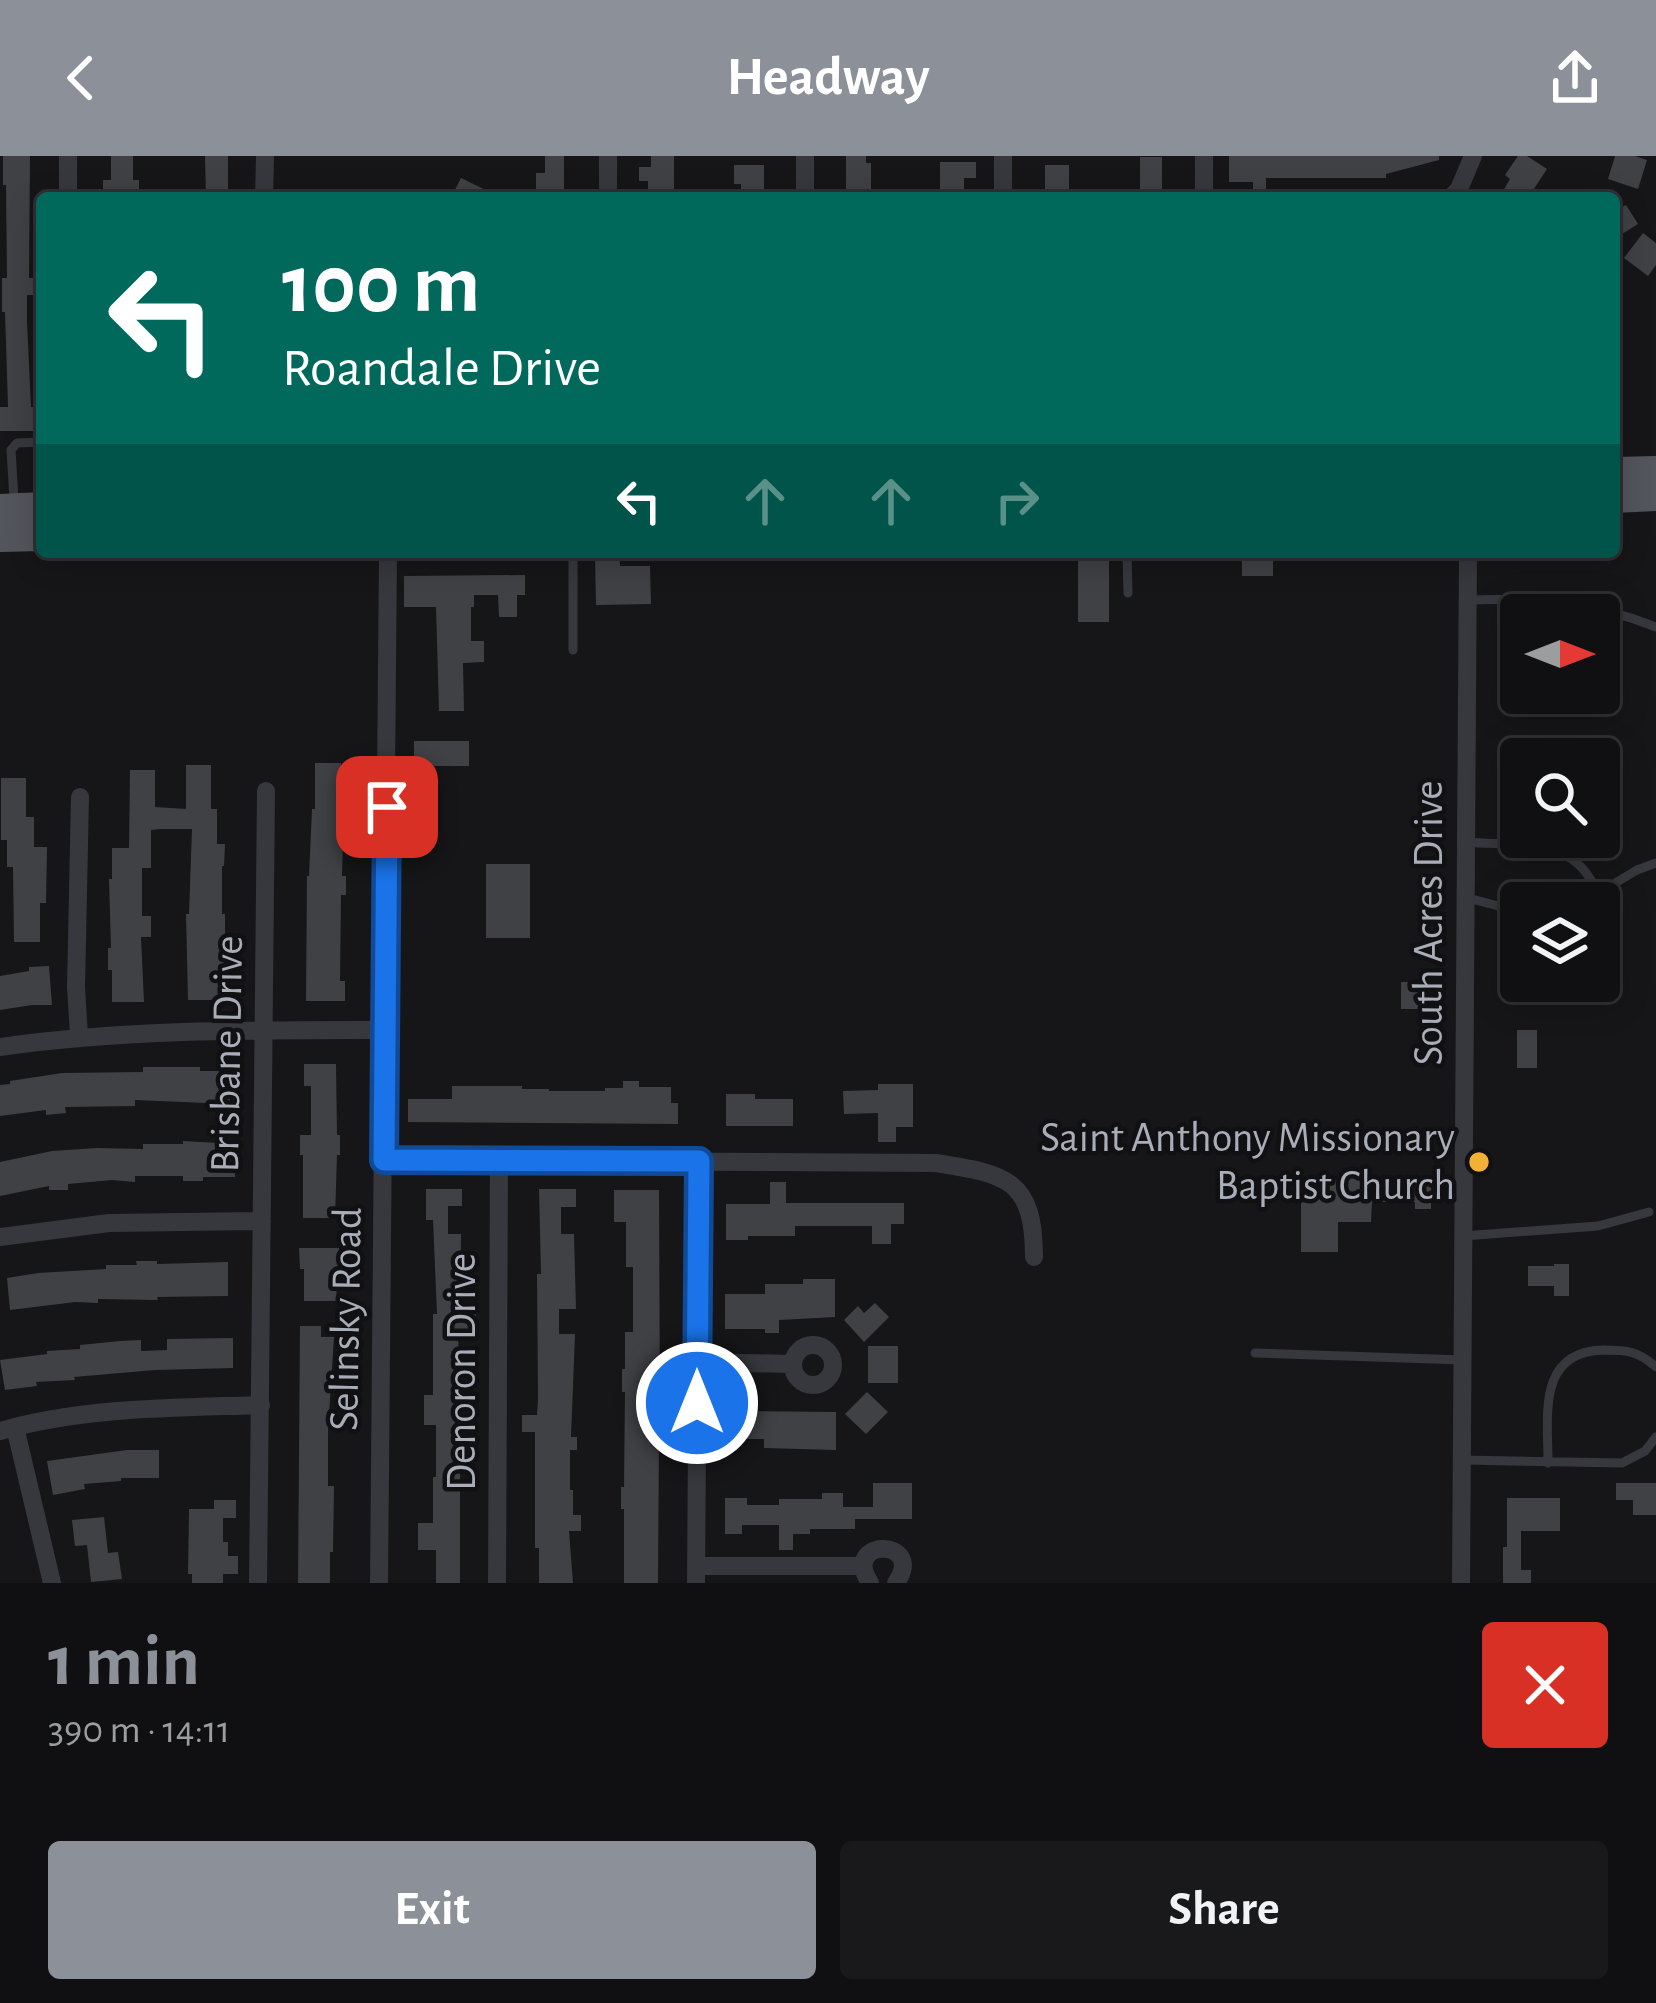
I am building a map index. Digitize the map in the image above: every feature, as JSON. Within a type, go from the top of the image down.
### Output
[{"type":"main road","points":[[1620,472],[1656,471]]},
{"type":"main road","points":[[1620,498],[1656,496]]},
{"type":"main road","points":[[0,537],[36,536]]},
{"type":"street","points":[[68,156],[68,192]]},
{"type":"street","points":[[265,156],[265,192]]},
{"type":"street","points":[[608,156],[608,192]]},
{"type":"street","points":[[805,156],[805,192]]},
{"type":"street","points":[[1003,156],[1003,192]]},
{"type":"street","points":[[1204,156],[1204,192]]},
{"type":"street","points":[[1455,192],[1473,156]]},
{"type":"street","name":"Selinsky Road","points":[[379,1583],[388,558]]},
{"type":"street","name":"South Acres Drive","points":[[1462,1583],[1468,558]]},
{"type":"street","name":"Brisbane Drive","points":[[258,1583],[266,791]]},
{"type":"street","points":[[79,1036],[80,796]]},
{"type":"street","points":[[0,1047],[79,1036],[385,1030]]},
{"type":"street","points":[[384,1160],[919,1162],[961,1167],[1013,1184],[1023,1196],[1030,1214],[1034,1257]]},
{"type":"street","name":"Denoron Drive","points":[[497,1583],[499,1161]]},
{"type":"street","points":[[699,1161],[696,1574],[867,1575],[865,1559],[874,1550],[887,1548],[898,1554],[903,1567],[896,1583]]},
{"type":"street","points":[[0,1237],[110,1223],[262,1221]]},
{"type":"street","points":[[697,1362],[793,1364]]},
{"type":"street","points":[[52,1583],[8,1429],[108,1410],[260,1405]]},
{"type":"lane","points":[[19,508],[11,450],[17,443],[36,442]]},
{"type":"lane","points":[[573,558],[573,650]]},
{"type":"lane","points":[[1127,558],[1128,593]]},
{"type":"lane","points":[[1467,600],[1571,602],[1656,626]]},
{"type":"lane","points":[[1466,842],[1552,848],[1571,859],[1593,882]]},
{"type":"lane","points":[[1617,882],[1656,863]]},
{"type":"lane","points":[[1466,897],[1500,908]]},
{"type":"lane","points":[[1463,1237],[1598,1226],[1649,1212]]},
{"type":"lane","points":[[1548,1462],[1548,1398],[1569,1357],[1617,1350],[1642,1354],[1656,1367]]},
{"type":"lane","points":[[1255,1353],[1463,1360]]},
{"type":"lane","points":[[1462,1460],[1622,1463],[1645,1450],[1656,1437]]},
{"type":"building","points":[[3,156],[30,156],[29,278],[36,278],[36,295],[27,295],[27,321],[36,431],[0,431],[0,407],[8,407],[2,312],[2,278],[7,278]]},
{"type":"building","points":[[111,156],[133,156],[133,180],[139,180],[139,192],[103,192],[103,180],[111,180]]},
{"type":"building","points":[[205,156],[228,156],[228,192],[206,192]]},
{"type":"building","points":[[545,156],[564,156],[564,192],[536,189],[536,173],[545,173]]},
{"type":"building","points":[[651,156],[674,156],[674,192],[648,192],[648,181],[639,181],[639,167],[651,167]]},
{"type":"building","points":[[846,156],[866,156],[866,163],[871,163],[871,192],[846,192]]},
{"type":"building","points":[[1229,156],[1439,156],[1439,160],[1386,174],[1386,178],[1266,178],[1266,192],[1253,192],[1253,182],[1229,182]]},
{"type":"building","points":[[1518,156],[1527,156],[1547,169],[1532,192],[1502,192],[1510,179],[1505,175]]},
{"type":"building","points":[[1615,156],[1647,160],[1638,189],[1608,179]]},
{"type":"building","points":[[1140,157],[1162,157],[1162,192],[1140,192]]},
{"type":"building","points":[[940,162],[976,162],[976,178],[964,178],[964,192],[940,192]]},
{"type":"building","points":[[734,165],[764,165],[764,192],[741,192],[741,184],[734,184]]},
{"type":"building","points":[[1045,165],[1069,165],[1069,192],[1045,192]]},
{"type":"building","points":[[461,178],[490,192],[454,192]]},
{"type":"building","points":[[1626,205],[1638,224],[1620,235],[1620,208]]},
{"type":"building","points":[[1643,233],[1656,243],[1656,265],[1648,276],[1624,258]]},
{"type":"building","points":[[595,558],[619,558],[620,566],[650,566],[651,604],[596,605]]},
{"type":"building","points":[[1078,558],[1109,558],[1109,622],[1078,622]]},
{"type":"building","points":[[1242,558],[1273,558],[1273,576],[1242,576]]},
{"type":"building","points":[[525,575],[525,595],[517,595],[517,617],[499,617],[498,595],[474,595],[471,641],[484,641],[484,662],[463,663],[464,711],[439,711],[436,607],[404,607],[404,576]]},
{"type":"building","points":[[414,741],[469,741],[469,766],[414,766]]},
{"type":"building","points":[[315,763],[341,763],[346,895],[341,895],[340,981],[345,981],[345,1001],[306,1001],[307,876]]},
{"type":"building","points":[[186,765],[211,765],[217,844],[225,844],[222,1000],[188,1000],[186,914],[192,829],[161,829],[151,830],[151,868],[142,868],[142,916],[151,916],[151,937],[141,937],[144,1002],[112,1002],[109,879],[112,848],[129,848],[130,770],[155,770],[155,807],[186,809]]},
{"type":"building","points":[[1,778],[26,778],[26,817],[34,817],[34,847],[47,847],[40,942],[14,942],[13,867],[7,867],[7,840],[1,840]]},
{"type":"building","points":[[486,864],[530,864],[530,938],[486,938]]},
{"type":"building","points":[[49,966],[52,1005],[0,1010],[0,976]]},
{"type":"building","points":[[1401,982],[1426,982],[1426,1009],[1401,1009]]},
{"type":"building","points":[[1517,1030],[1537,1030],[1537,1068],[1517,1068]]},
{"type":"building","points":[[304,1064],[336,1064],[340,1155],[335,1218],[303,1218],[300,1135],[311,1135],[311,1086],[304,1086]]},
{"type":"building","points":[[143,1067],[230,1071],[230,1104],[135,1100],[135,1106],[65,1107],[66,1113],[46,1115],[46,1110],[0,1116],[0,1085],[10,1081],[62,1073],[143,1072]]},
{"type":"building","points":[[623,1081],[639,1081],[639,1087],[671,1087],[671,1103],[678,1103],[678,1124],[408,1122],[408,1099],[452,1099],[452,1086],[605,1091],[623,1088]]},
{"type":"building","points":[[878,1084],[913,1084],[913,1127],[896,1127],[896,1142],[878,1142],[878,1113],[844,1114],[843,1091],[878,1090]]},
{"type":"building","points":[[726,1094],[793,1099],[793,1126],[726,1126]]},
{"type":"building","points":[[143,1144],[235,1144],[235,1177],[183,1181],[183,1176],[135,1176],[135,1182],[68,1184],[68,1190],[49,1190],[49,1186],[0,1196],[0,1162],[52,1151],[143,1149]]},
{"type":"building","points":[[1431,1178],[1431,1209],[1415,1209],[1415,1202],[1372,1202],[1371,1222],[1338,1222],[1338,1252],[1301,1252],[1301,1180]]},
{"type":"building","points":[[770,1182],[786,1182],[786,1203],[904,1203],[904,1224],[891,1224],[891,1244],[872,1244],[872,1226],[795,1226],[795,1236],[726,1240],[726,1204],[770,1204]]},
{"type":"building","points":[[426,1189],[462,1189],[462,1206],[448,1206],[448,1234],[461,1234],[460,1314],[476,1314],[476,1331],[458,1331],[460,1583],[436,1583],[436,1550],[418,1550],[418,1523],[433,1523],[436,1477],[436,1425],[424,1425],[424,1395],[433,1395],[433,1314],[437,1314],[433,1220],[426,1220]]},
{"type":"building","points":[[539,1189],[576,1189],[576,1207],[561,1207],[561,1234],[574,1234],[576,1309],[559,1309],[559,1334],[575,1334],[571,1437],[577,1437],[577,1450],[570,1450],[570,1490],[573,1515],[581,1515],[581,1531],[569,1531],[573,1583],[539,1583],[535,1432],[522,1432],[522,1415],[537,1415]]},
{"type":"building","points":[[614,1190],[659,1190],[660,1417],[677,1417],[677,1432],[659,1432],[658,1583],[624,1583],[622,1369],[625,1332],[633,1332],[633,1267],[626,1267],[626,1222],[614,1222]]},
{"type":"building","points":[[299,1248],[339,1248],[336,1301],[304,1301]]},
{"type":"building","points":[[136,1261],[228,1262],[228,1296],[98,1299],[98,1303],[10,1310],[7,1278],[137,1265]]},
{"type":"building","points":[[1569,1264],[1569,1296],[1554,1296],[1554,1286],[1528,1286],[1528,1266]]},
{"type":"building","points":[[803,1279],[835,1279],[835,1317],[779,1320],[779,1333],[725,1329],[725,1294],[765,1294],[765,1284],[803,1284]]},
{"type":"building","points":[[875,1303],[889,1317],[864,1342],[844,1320],[858,1306],[864,1313]]},
{"type":"building","points":[[300,1326],[321,1326],[321,1337],[334,1337],[328,1430],[328,1486],[334,1486],[330,1583],[298,1583]]},
{"type":"building","points":[[233,1338],[233,1368],[74,1377],[5,1390],[0,1360],[120,1341],[141,1340],[141,1351],[167,1350],[167,1339]]},
{"type":"building","points":[[868,1346],[898,1346],[898,1383],[868,1383]]},
{"type":"building","points":[[867,1392],[888,1412],[866,1434],[845,1414]]},
{"type":"building","points":[[724,1404],[743,1404],[743,1411],[836,1412],[836,1450],[764,1448],[764,1439],[724,1439]]},
{"type":"building","points":[[159,1450],[159,1478],[121,1478],[53,1495],[47,1461]]},
{"type":"building","points":[[873,1483],[912,1483],[912,1519],[855,1519],[855,1529],[810,1529],[810,1534],[793,1534],[793,1550],[779,1550],[779,1525],[742,1525],[742,1534],[725,1534],[725,1498],[747,1498],[747,1505],[779,1505],[779,1499],[822,1499],[822,1493],[843,1493],[843,1507],[873,1507]]},
{"type":"building","points":[[1616,1483],[1656,1483],[1656,1515],[1633,1515],[1633,1500],[1616,1500]]},
{"type":"building","points":[[1507,1498],[1560,1498],[1560,1531],[1521,1531],[1521,1570],[1531,1570],[1531,1583],[1503,1583]]},
{"type":"building","points":[[214,1500],[236,1500],[236,1518],[223,1518],[223,1542],[228,1542],[228,1556],[238,1556],[238,1574],[223,1574],[223,1583],[192,1583],[192,1574],[188,1574],[189,1509],[214,1509]]},
{"type":"building","points":[[104,1517],[108,1553],[118,1552],[122,1579],[91,1582],[87,1545],[75,1546],[72,1520]]},
{"type":"place","name":"Saint Anthony Missionary Baptist Church","points":[[1479,1162]]},
{"type":"route","points":[[387,807],[384,1160],[699,1161],[697,1403]]}]
